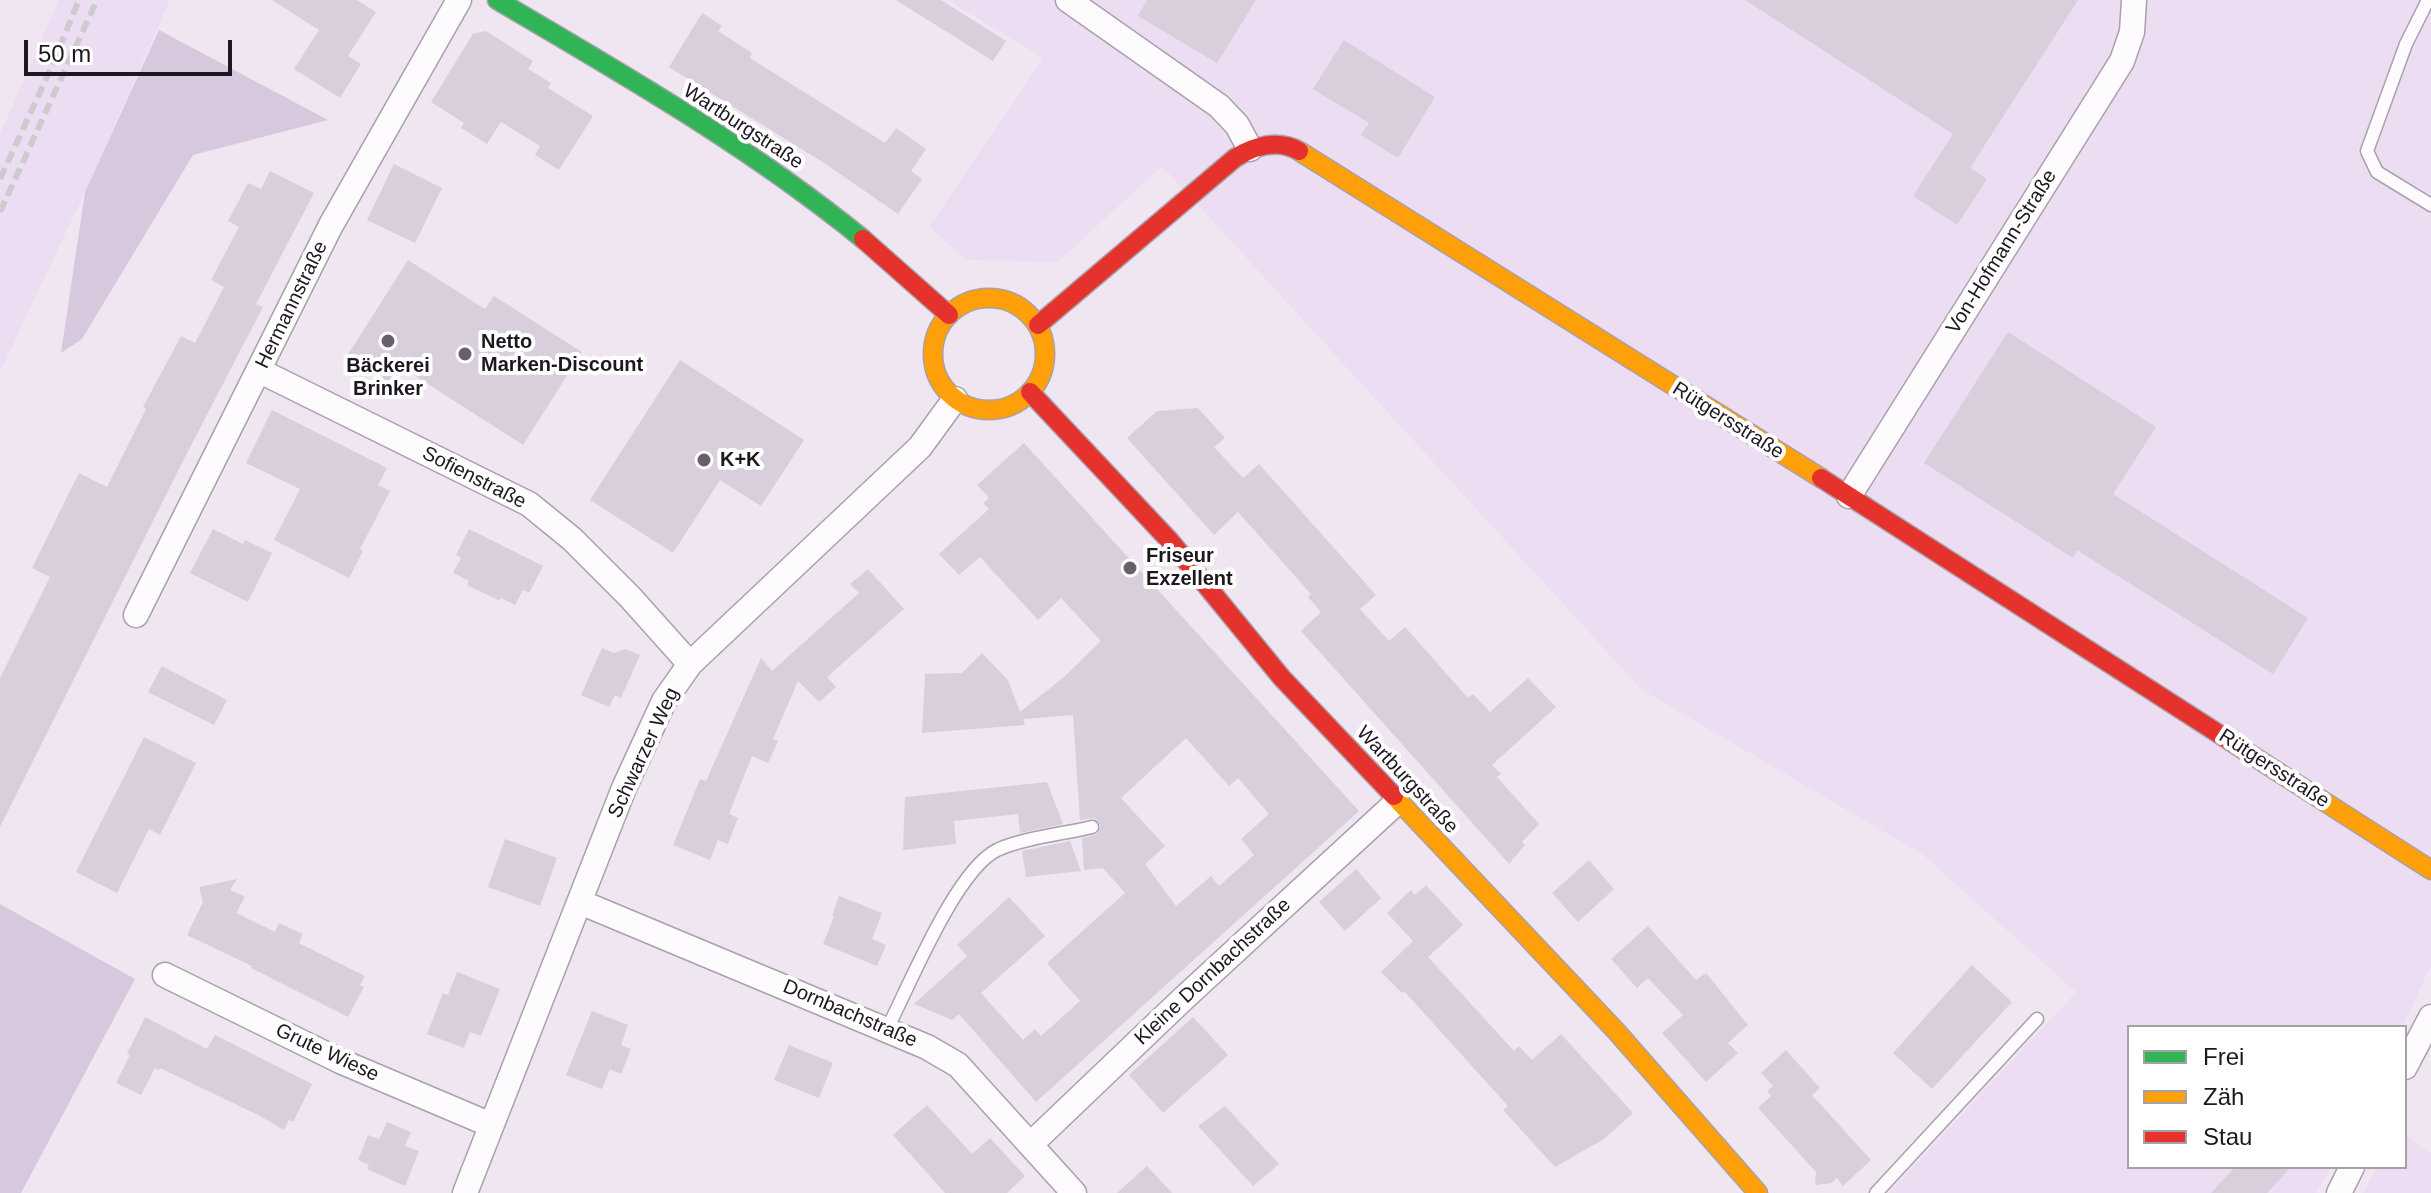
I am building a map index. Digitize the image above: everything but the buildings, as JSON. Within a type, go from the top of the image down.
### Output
[{"type":"main road","name":"Wartburgstraße","points":[[497,0],[663,101],[806,195],[883,253],[949,315]]},
{"type":"main road","name":"Rütgersstraße","points":[[1250,149],[1272,143],[1293,148],[1849,496],[2431,870]]},
{"type":"main road","points":[[1038,325],[1235,158],[1250,149]]},
{"type":"main road","points":[[996,298],[1016,304],[1038,325],[1044,342],[1045,360],[1040,377],[1030,392],[1011,406],[976,409],[955,399],[938,378],[932,351],[935,338],[949,315],[975,299],[996,298]]},
{"type":"main road","name":"Wartburgstraße","points":[[1030,392],[1170,541],[1282,678],[1616,1031],[1758,1193]]},
{"type":"street","name":"Hermannstraße","points":[[136,615],[331,225],[459,0]]},
{"type":"street","points":[[1068,0],[1219,106],[1237,125],[1250,149]]},
{"type":"street","name":"Von-Hofmann-Straße","points":[[1849,496],[2122,61],[2132,32],[2134,0]]},
{"type":"street","name":"Sofienstraße","points":[[260,371],[529,504],[581,548],[690,664]]},
{"type":"street","name":"Schwarzer Weg","points":[[465,1193],[624,788],[664,701],[690,664],[920,447],[955,399]]},
{"type":"street","name":"Kleine Dornbachstraße","points":[[1031,1144],[1397,802]]},
{"type":"street","name":"Dornbachstraße","points":[[580,902],[927,1047],[958,1065],[1074,1193]]},
{"type":"street","name":"Grute Wiese","points":[[165,975],[340,1061],[491,1125]]},
{"type":"street","points":[[2407,1063],[2431,1017]]},
{"type":"street","points":[[2339,1193],[2351,1169]]},
{"type":"lane","points":[[2428,0],[2406,44],[2367,151],[2377,172],[2431,205]]},
{"type":"lane","points":[[886,1031],[961,886],[981,860],[999,849],[1092,827]]},
{"type":"lane","points":[[1876,1193],[2037,1019]]},
{"type":"shaded area","points":[[59,0],[170,0],[85,192],[0,372],[0,134]]},
{"type":"shaded area","points":[[948,0],[2431,0],[2431,966],[2403,1025],[2127,1025],[2127,1169],[2330,1169],[2316,1193],[1889,1193],[2076,992],[1922,854],[1642,690],[1162,166],[1058,262],[966,260],[929,227],[1043,58]]},
{"type":"shaded area","points":[[159,30],[328,120],[193,155],[82,339],[61,353],[85,192]]},
{"type":"shaded area","points":[[0,904],[135,979],[21,1193],[0,1193]]},
{"type":"shaded area","points":[[2407,1136],[2431,1154],[2431,1193],[2363,1193],[2376,1169],[2407,1169]]},
{"type":"railway","points":[[0,179],[79,0]]},
{"type":"railway","points":[[0,212],[97,0]]},
{"type":"traffic: fast","points":[[497,0],[731,142],[863,239]]},
{"type":"traffic: slow","points":[[1299,151],[1821,478]]},
{"type":"traffic: slow","points":[[989,298],[1011,302],[1029,314],[1041,332],[1045,354],[1041,376],[1029,394],[1011,406],[989,410],[967,406],[949,394],[937,376],[933,354],[937,332],[949,314],[967,302],[989,298]]},
{"type":"traffic: slow","points":[[2275,770],[2431,870]]},
{"type":"traffic: slow","points":[[1394,796],[1616,1031],[1758,1193]]},
{"type":"traffic: jam","points":[[1038,325],[1235,158],[1250,150],[1275,145],[1299,151]]},
{"type":"traffic: jam","points":[[863,239],[949,315]]},
{"type":"traffic: jam","points":[[1030,392],[1170,541],[1282,678],[1394,796]]},
{"type":"traffic: jam","points":[[1821,478],[2275,770]]},
{"type":"place","name":"Bäckerei Brinker","points":[[388,341]]},
{"type":"place","name":"Netto Marken-Discount","points":[[465,354]]},
{"type":"place","name":"K+K","points":[[704,460]]},
{"type":"place","name":"Friseur Exzellent","points":[[1130,568]]}]
